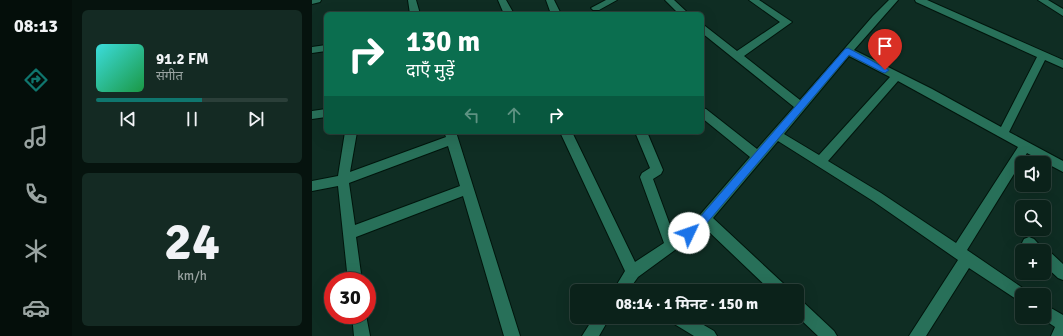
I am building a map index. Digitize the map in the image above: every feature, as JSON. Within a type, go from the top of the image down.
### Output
[{"type":"street","points":[[312,1],[317,0]]},
{"type":"street","points":[[412,0],[415,12]]},
{"type":"street","points":[[502,0],[508,12]]},
{"type":"street","points":[[550,0],[555,12]]},
{"type":"street","points":[[590,0],[598,11],[613,0]]},
{"type":"street","points":[[670,0],[682,12]]},
{"type":"street","points":[[737,56],[787,22],[753,0]]},
{"type":"street","points":[[628,284],[633,272],[698,227],[848,51],[894,0]]},
{"type":"street","points":[[919,0],[1063,64]]},
{"type":"street","points":[[1042,0],[1063,13]]},
{"type":"street","points":[[704,30],[801,106]]},
{"type":"street","points":[[312,50],[324,48]]},
{"type":"street","points":[[848,51],[1063,166]]},
{"type":"street","points":[[1003,133],[1043,55]]},
{"type":"street","points":[[820,162],[897,76]]},
{"type":"street","points":[[312,115],[324,113]]},
{"type":"street","points":[[704,114],[758,157]]},
{"type":"street","points":[[351,134],[343,180],[354,272]]},
{"type":"street","points":[[567,134],[633,272]]},
{"type":"street","points":[[642,134],[658,170],[646,177],[671,246]]},
{"type":"street","points":[[312,186],[343,180],[452,135],[512,336]]},
{"type":"street","points":[[777,135],[877,197],[1015,291]]},
{"type":"street","points":[[917,336],[1025,146]]},
{"type":"street","points":[[350,232],[467,189]]},
{"type":"street","points":[[705,219],[774,284]]},
{"type":"street","points":[[1051,262],[1063,273]]},
{"type":"street","points":[[804,313],[829,336]]},
{"type":"street","points":[[1051,316],[1063,324],[1058,336]]},
{"type":"street","points":[[360,324],[362,336]]},
{"type":"street","points":[[590,336],[598,324]]},
{"type":"street","points":[[688,324],[709,336]]},
{"type":"route","points":[[689,233],[698,227],[848,51],[885,70]]}]
